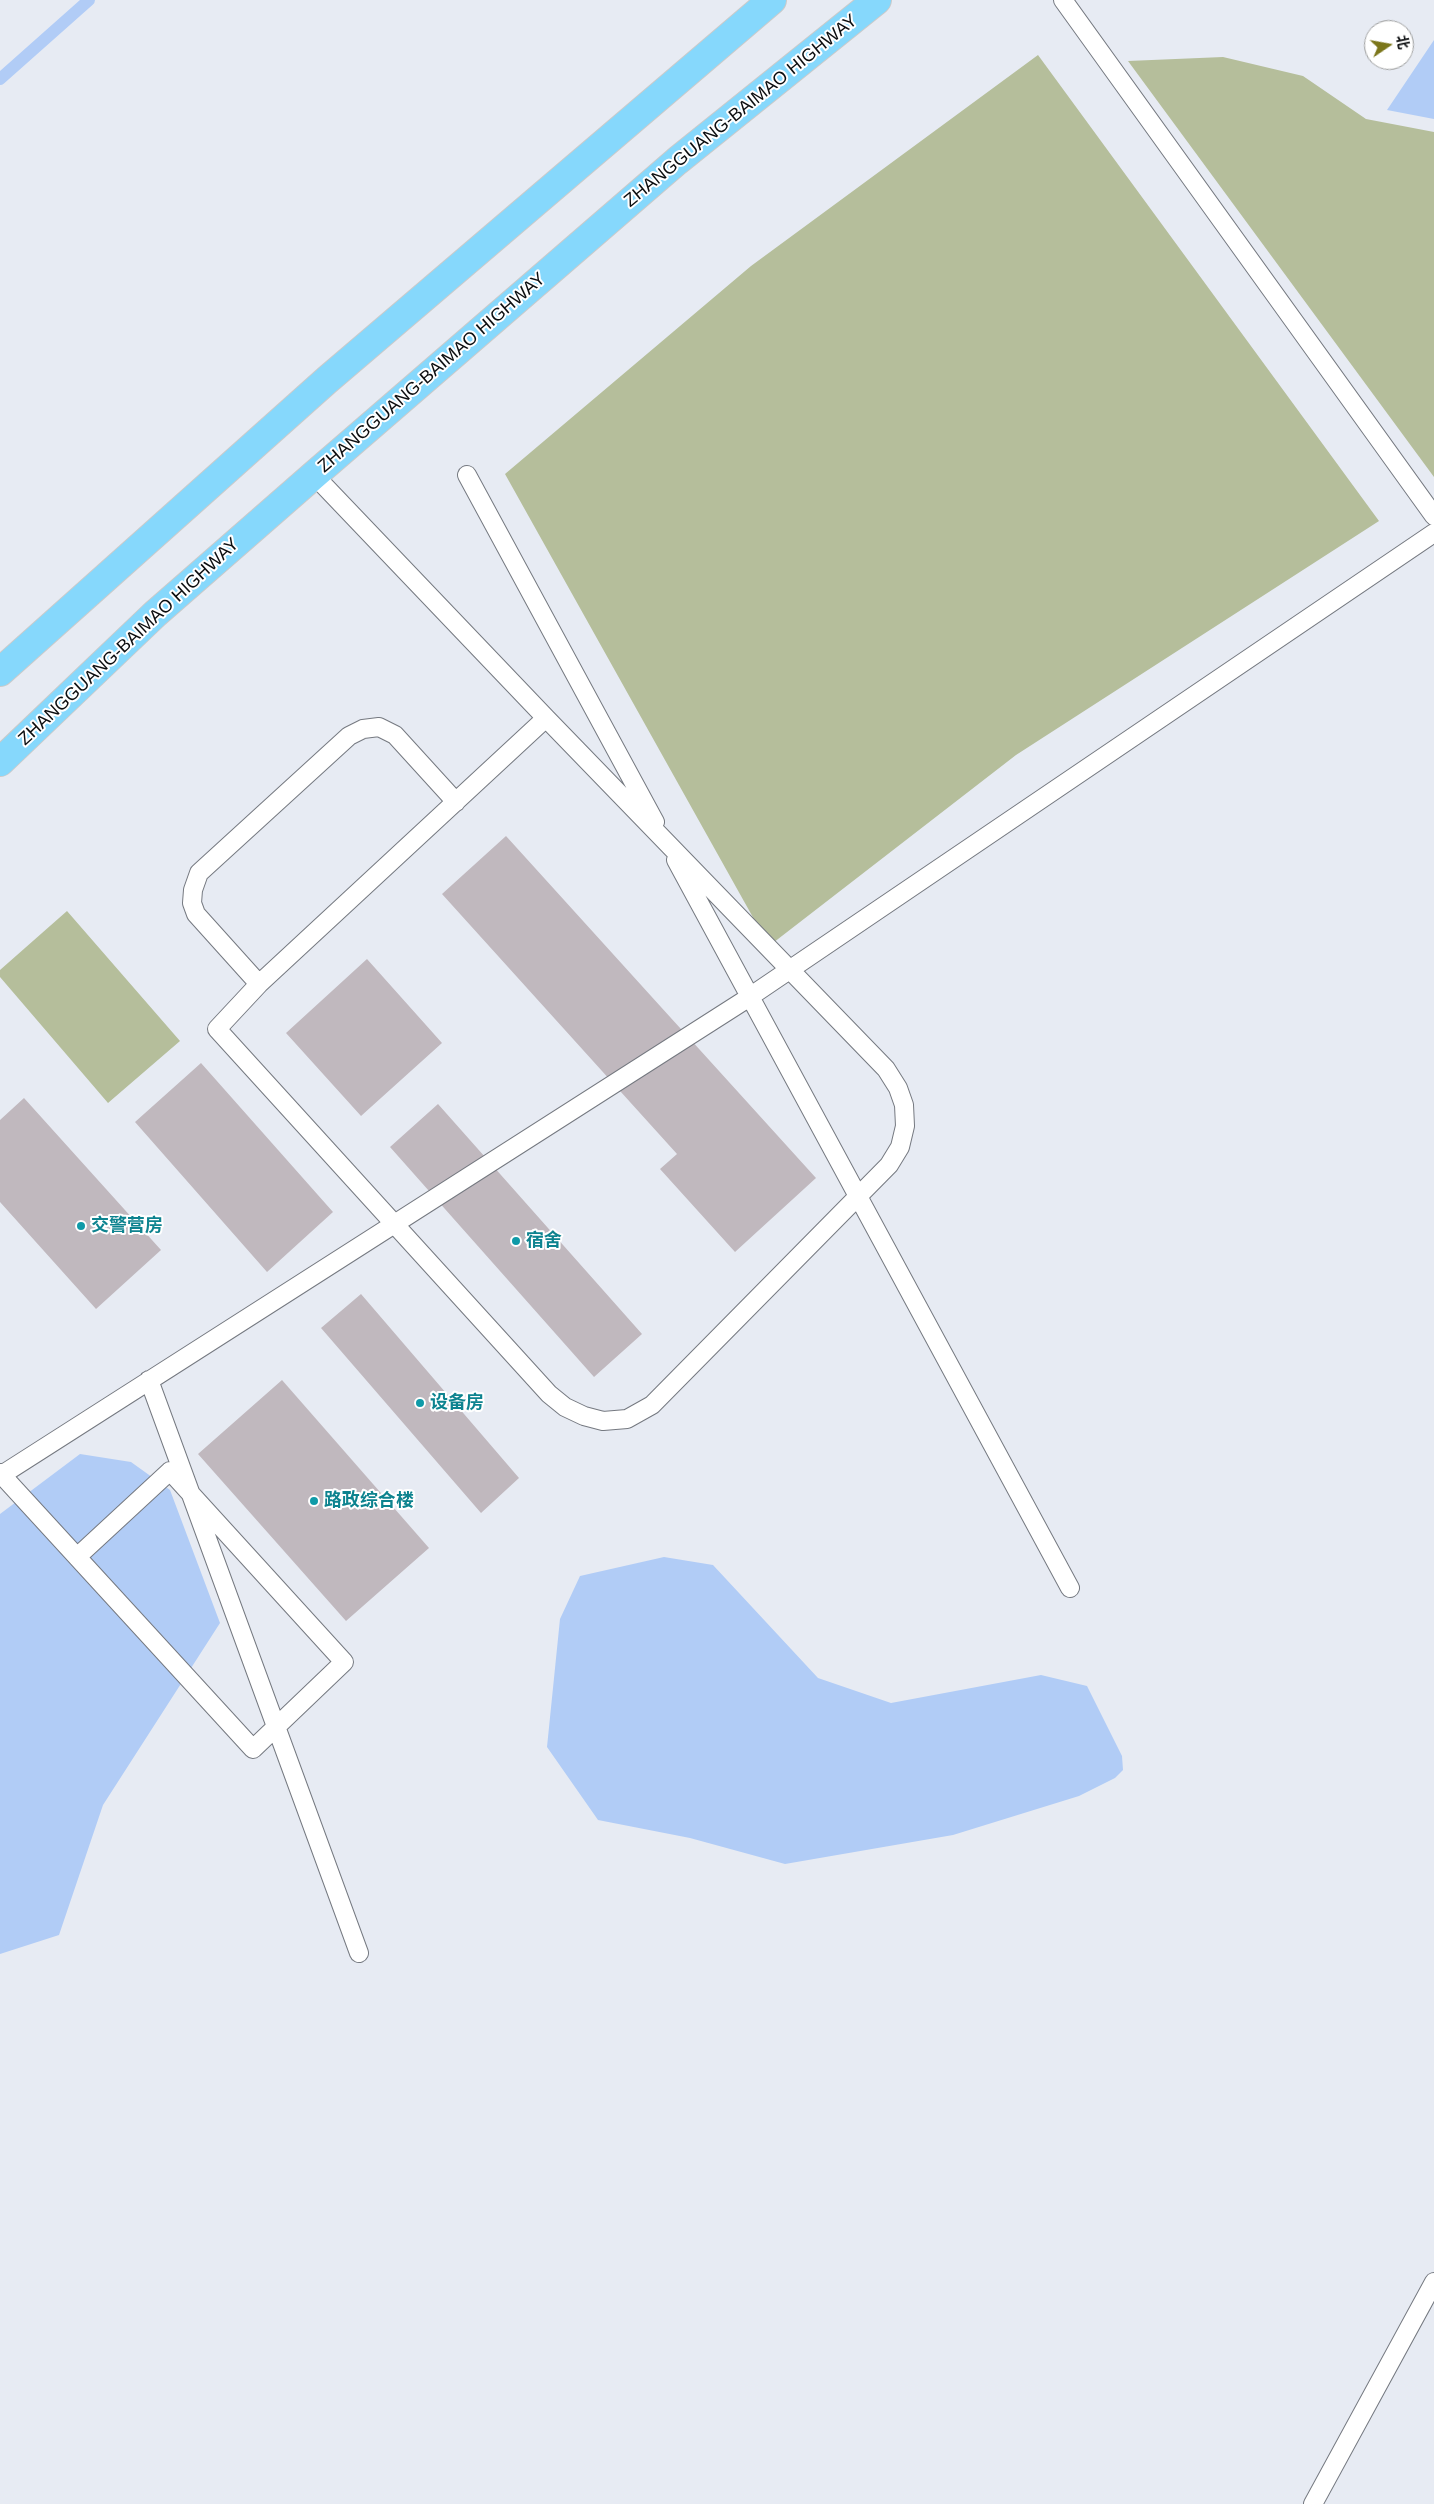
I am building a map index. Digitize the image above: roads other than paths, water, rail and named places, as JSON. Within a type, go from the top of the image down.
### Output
[{"type":"highway","points":[[0,672],[326,380],[772,0]]},
{"type":"highway","name":"ZHANGGUANG-BAIMAO HIGHWAY","points":[[0,762],[154,614],[676,161],[877,0]]},
{"type":"lane","points":[[1063,0],[1434,516]]},
{"type":"lane","points":[[314,475],[886,1069],[898,1088],[904,1105],[905,1126],[900,1147],[889,1165],[652,1405],[627,1419],[603,1421],[584,1416],[565,1407],[549,1394],[216,1029],[259,984],[546,718]]},
{"type":"lane","points":[[467,475],[1070,1588]]},
{"type":"lane","points":[[77,1557],[170,1471],[344,1662],[253,1749],[0,1474],[749,996],[1434,532]]},
{"type":"lane","points":[[259,984],[196,914],[192,904],[193,890],[199,873],[349,736],[363,729],[379,727],[395,735],[456,802]]},
{"type":"lane","points":[[149,1380],[360,1953]]},
{"type":"lane","points":[[1313,2504],[1434,2282]]},
{"type":"water","points":[[1434,40],[1434,119],[1387,110]]},
{"type":"water","points":[[80,1454],[131,1462],[170,1490],[220,1623],[103,1805],[59,1935],[0,1954],[0,1514]]},
{"type":"water","points":[[664,1557],[713,1565],[818,1678],[891,1703],[1041,1675],[1087,1686],[1122,1756],[1123,1770],[1115,1778],[1079,1796],[953,1835],[785,1864],[690,1838],[598,1820],[547,1747],[560,1619],[580,1576]]},
{"type":"waterway","points":[[0,79],[89,0]]},
{"type":"place","name":"交警营房","points":[[81,1226]]},
{"type":"place","name":"宿舍","points":[[516,1241]]},
{"type":"place","name":"设备房","points":[[420,1403]]},
{"type":"place","name":"路政综合楼","points":[[314,1501]]}]
